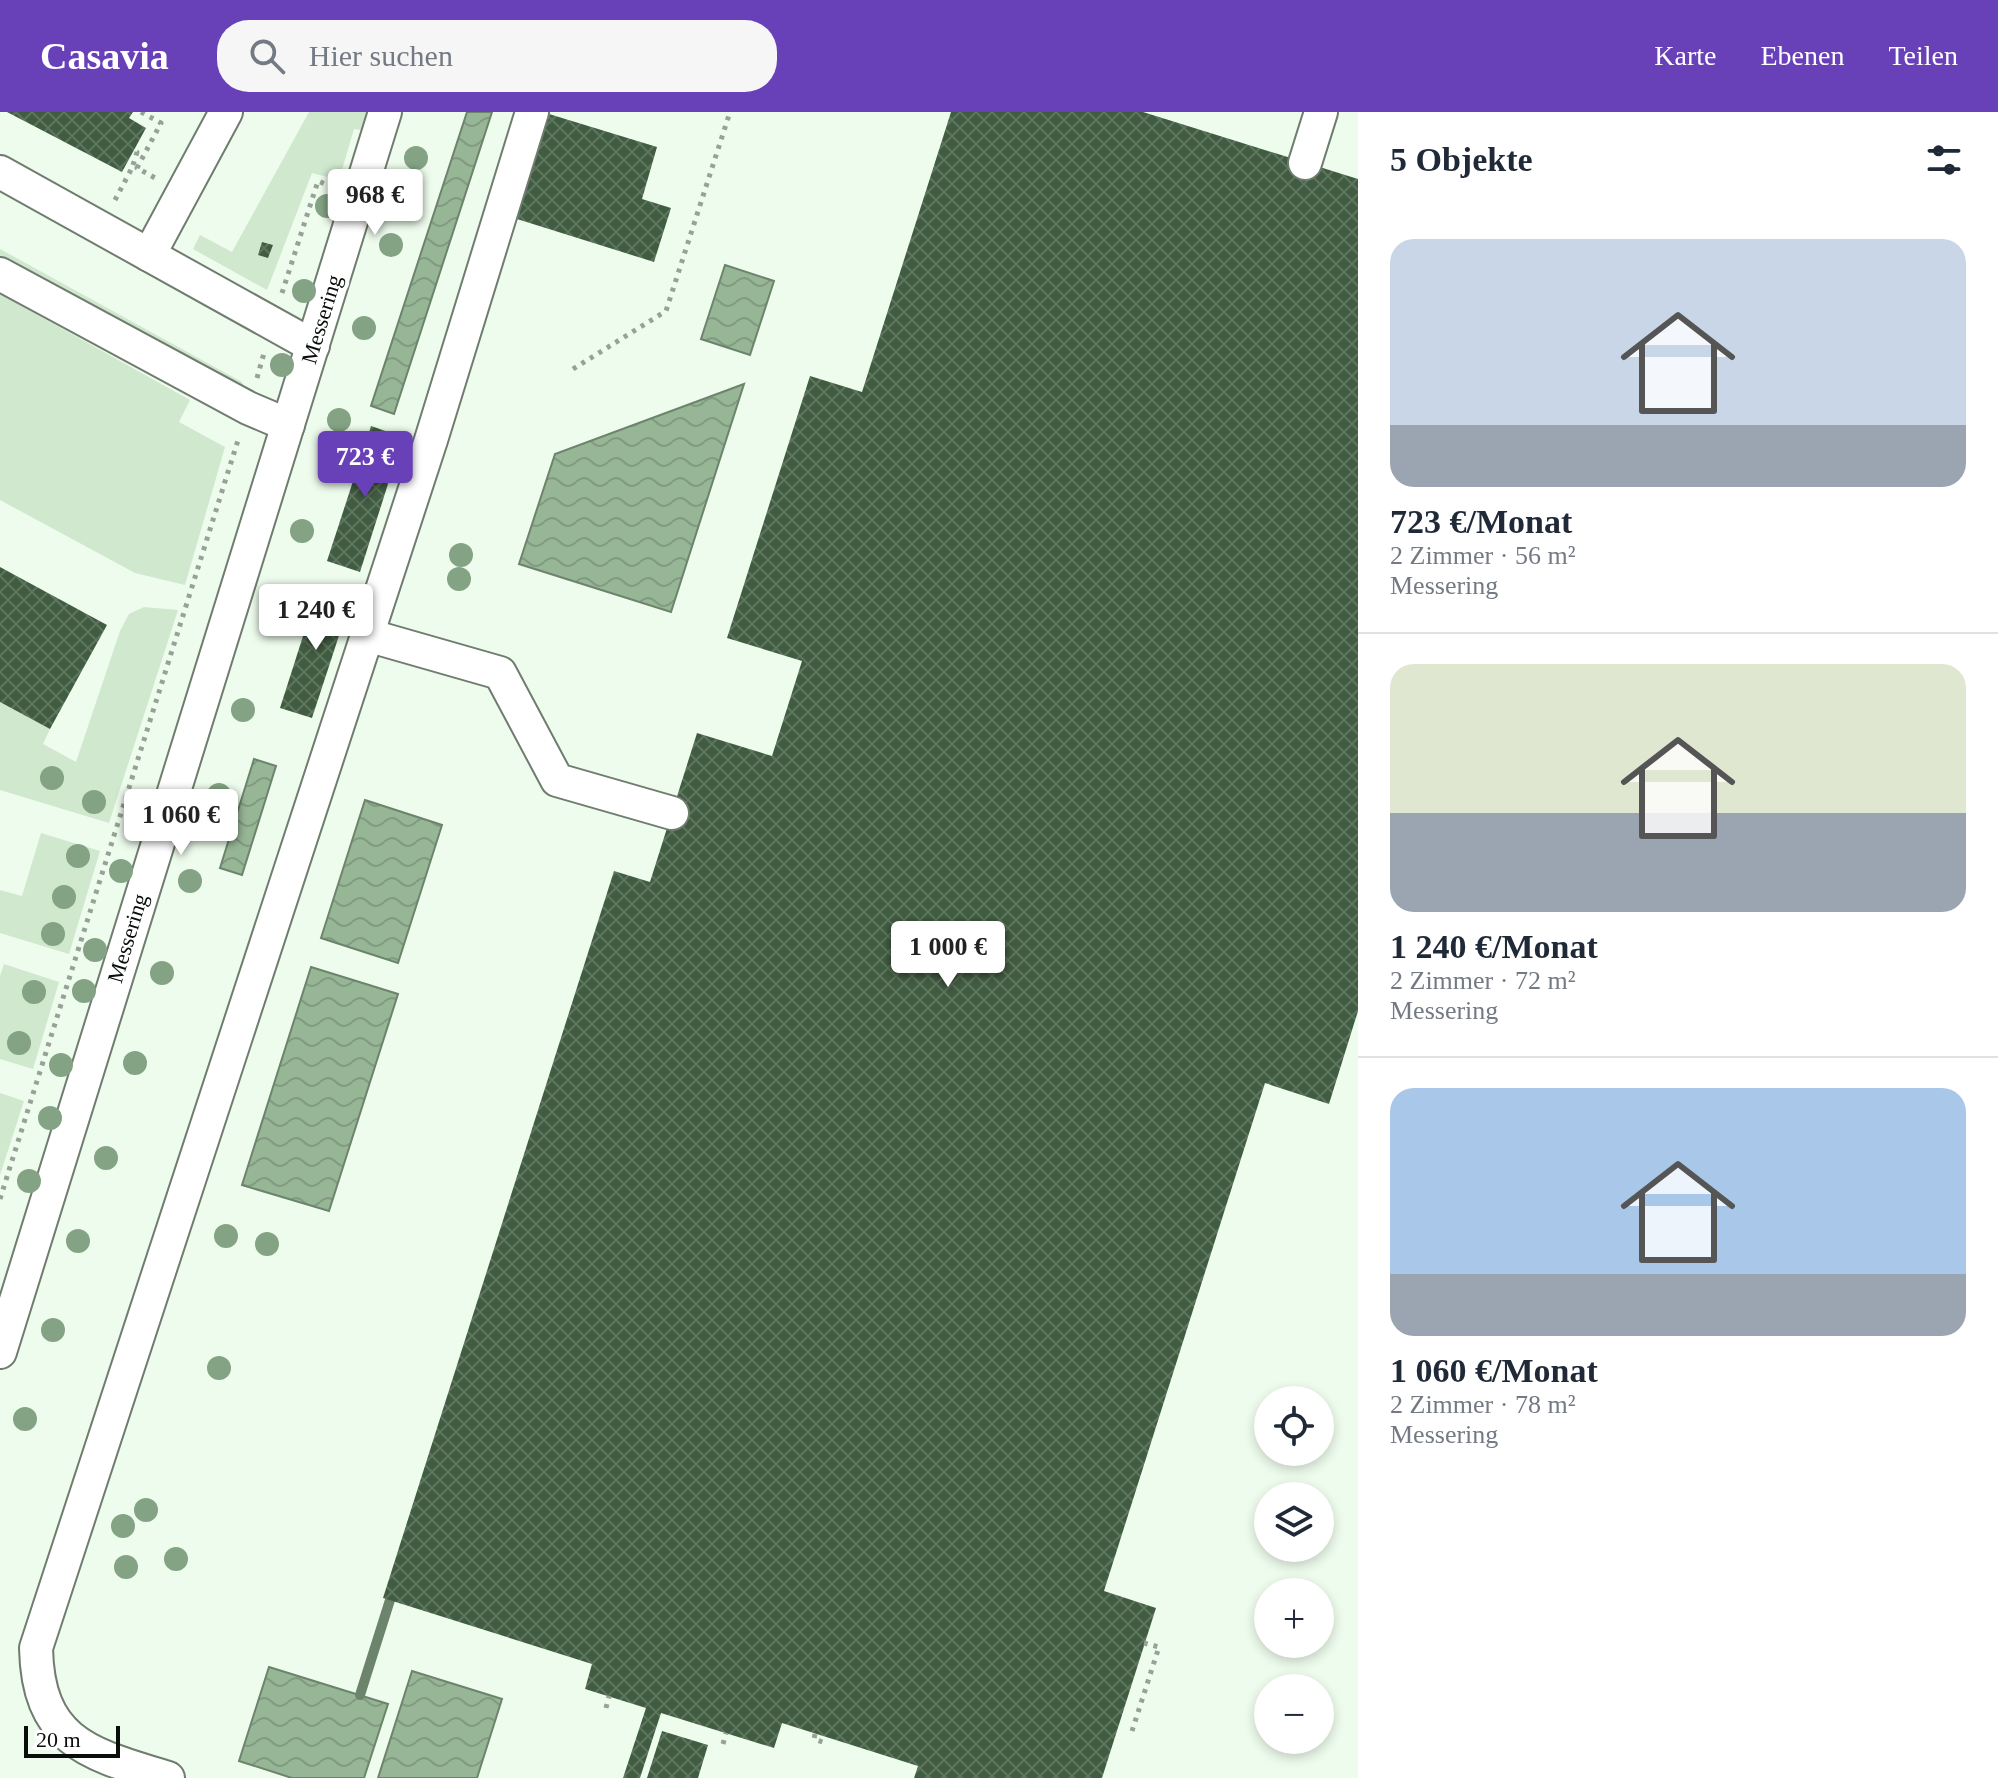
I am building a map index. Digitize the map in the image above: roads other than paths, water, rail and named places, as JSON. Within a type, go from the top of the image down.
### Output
[{"type":"street","points":[[149,255],[226,112]]},
{"type":"street","name":"Messering","points":[[0,1352],[385,112]]},
{"type":"street","points":[[168,1778],[92,1755],[66,1735],[48,1710],[37,1680],[36,1648],[367,635],[532,112]]},
{"type":"street","points":[[1305,163],[1321,112]]},
{"type":"street","points":[[0,172],[313,346]]},
{"type":"street","points":[[0,274],[248,408],[288,425]]},
{"type":"street","points":[[367,635],[500,673],[557,780],[672,813]]},
{"type":"water","points":[[467,112],[492,112],[394,414],[371,406]]},
{"type":"water","points":[[725,265],[774,281],[750,355],[701,339]]},
{"type":"water","points":[[744,384],[671,612],[519,564],[555,454]]},
{"type":"water","points":[[254,759],[276,766],[242,875],[220,868]]},
{"type":"water","points":[[365,800],[442,825],[398,963],[321,938]]},
{"type":"water","points":[[311,967],[398,994],[329,1211],[242,1185]]},
{"type":"water","points":[[269,1667],[388,1704],[364,1778],[292,1778],[239,1761]]},
{"type":"water","points":[[412,1671],[502,1699],[477,1778],[378,1778]]},
{"type":"waterway","points":[[360,1695],[390,1600]]}]
